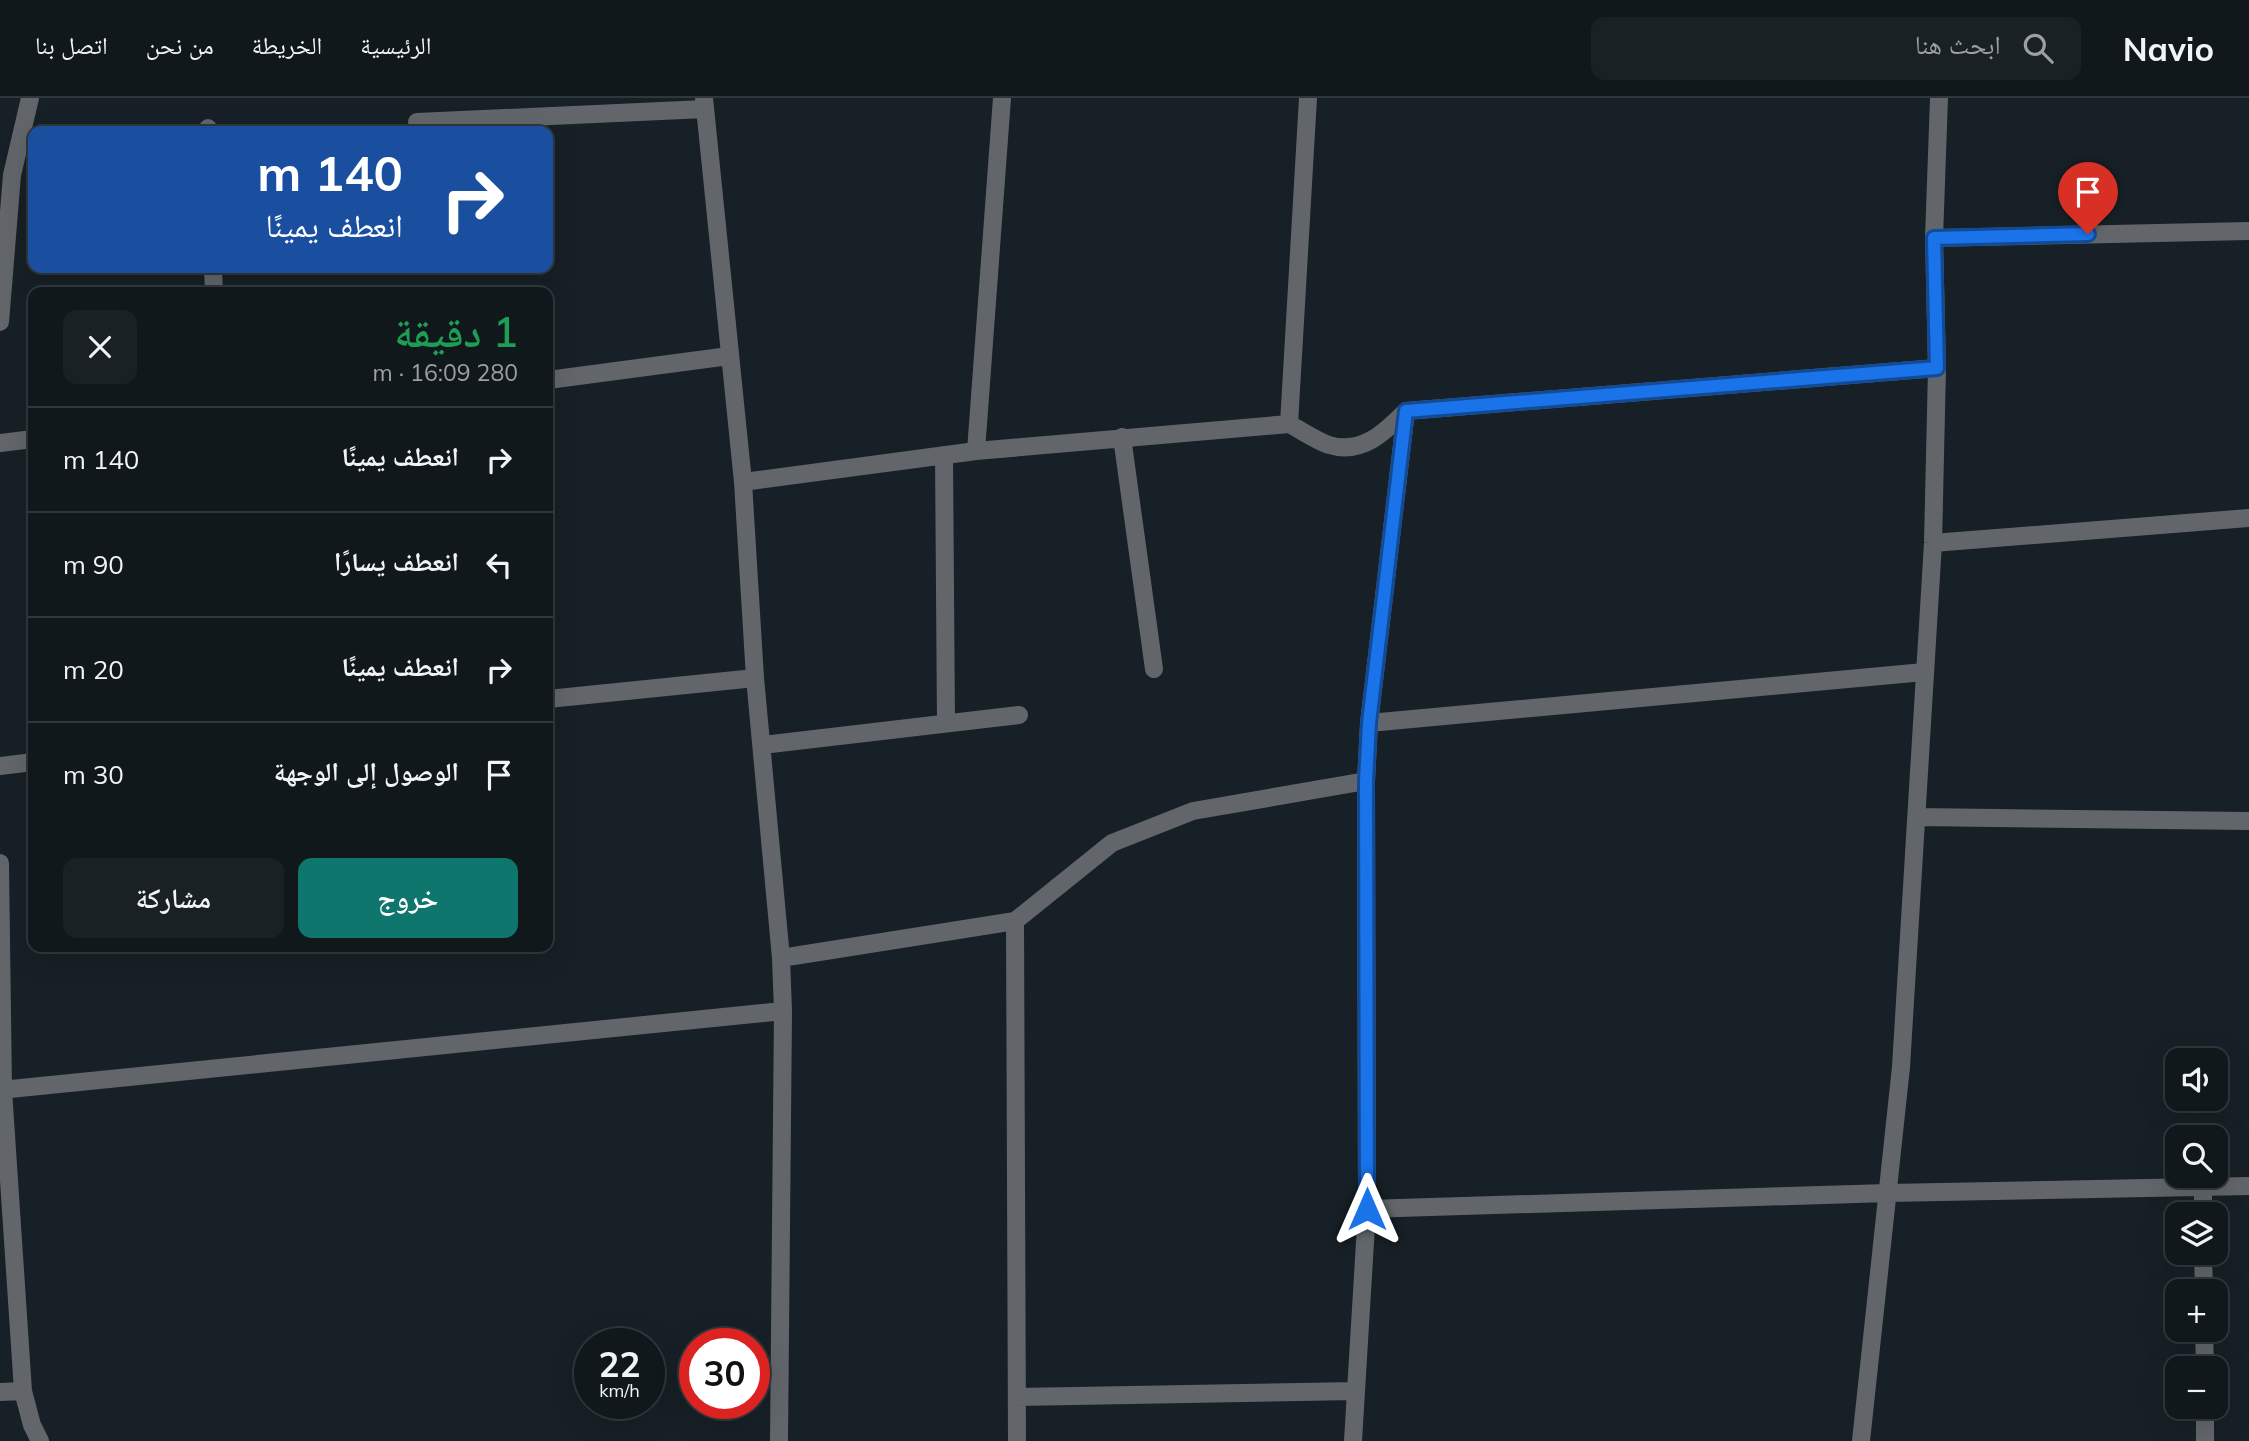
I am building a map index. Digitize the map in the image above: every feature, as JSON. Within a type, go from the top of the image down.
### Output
[{"type":"street","points":[[0,322],[6,174],[30,98]]},
{"type":"street","points":[[976,451],[1002,98]]},
{"type":"street","points":[[1289,424],[1308,98]]},
{"type":"street","points":[[1861,1441],[1901,1068],[1933,543],[1937,368],[1934,238],[1939,98]]},
{"type":"street","points":[[417,122],[705,104],[743,482],[755,678],[781,958],[783,1011],[779,1441]]},
{"type":"street","points":[[1934,238],[2249,231]]},
{"type":"street","points":[[553,379],[729,356]]},
{"type":"street","points":[[743,482],[976,451],[1289,424],[1330,445],[1361,446],[1385,432],[1406,411],[1937,368]]},
{"type":"street","points":[[1353,1441],[1367,1209],[1366,781],[1369,723],[1406,411]]},
{"type":"street","points":[[1122,437],[1154,669]]},
{"type":"street","points":[[0,443],[28,440]]},
{"type":"street","points":[[944,456],[946,723]]},
{"type":"street","points":[[1933,543],[2249,518]]},
{"type":"street","points":[[1369,723],[1924,672]]},
{"type":"street","points":[[553,698],[755,678]]},
{"type":"street","points":[[762,745],[1019,715]]},
{"type":"street","points":[[0,766],[28,763]]},
{"type":"street","points":[[781,958],[1015,922],[1112,843],[1181,815],[1366,781]]},
{"type":"street","points":[[1917,817],[2249,821]]},
{"type":"street","points":[[0,863],[2,1090],[23,1391],[32,1425],[40,1441]]},
{"type":"street","points":[[1015,922],[1017,1441]]},
{"type":"street","points":[[2,1090],[783,1011]]},
{"type":"street","points":[[2228,1187],[2249,1186]]},
{"type":"street","points":[[1367,1209],[1888,1193],[2203,1188],[2203,1202]]},
{"type":"street","points":[[0,1392],[23,1391]]},
{"type":"street","points":[[1017,1397],[1356,1391]]},
{"type":"street","points":[[2205,1419],[2205,1441]]},
{"type":"route","points":[[1367,1209],[1366,781],[1369,723],[1406,411],[1937,368],[1934,238],[2088,234]]}]
